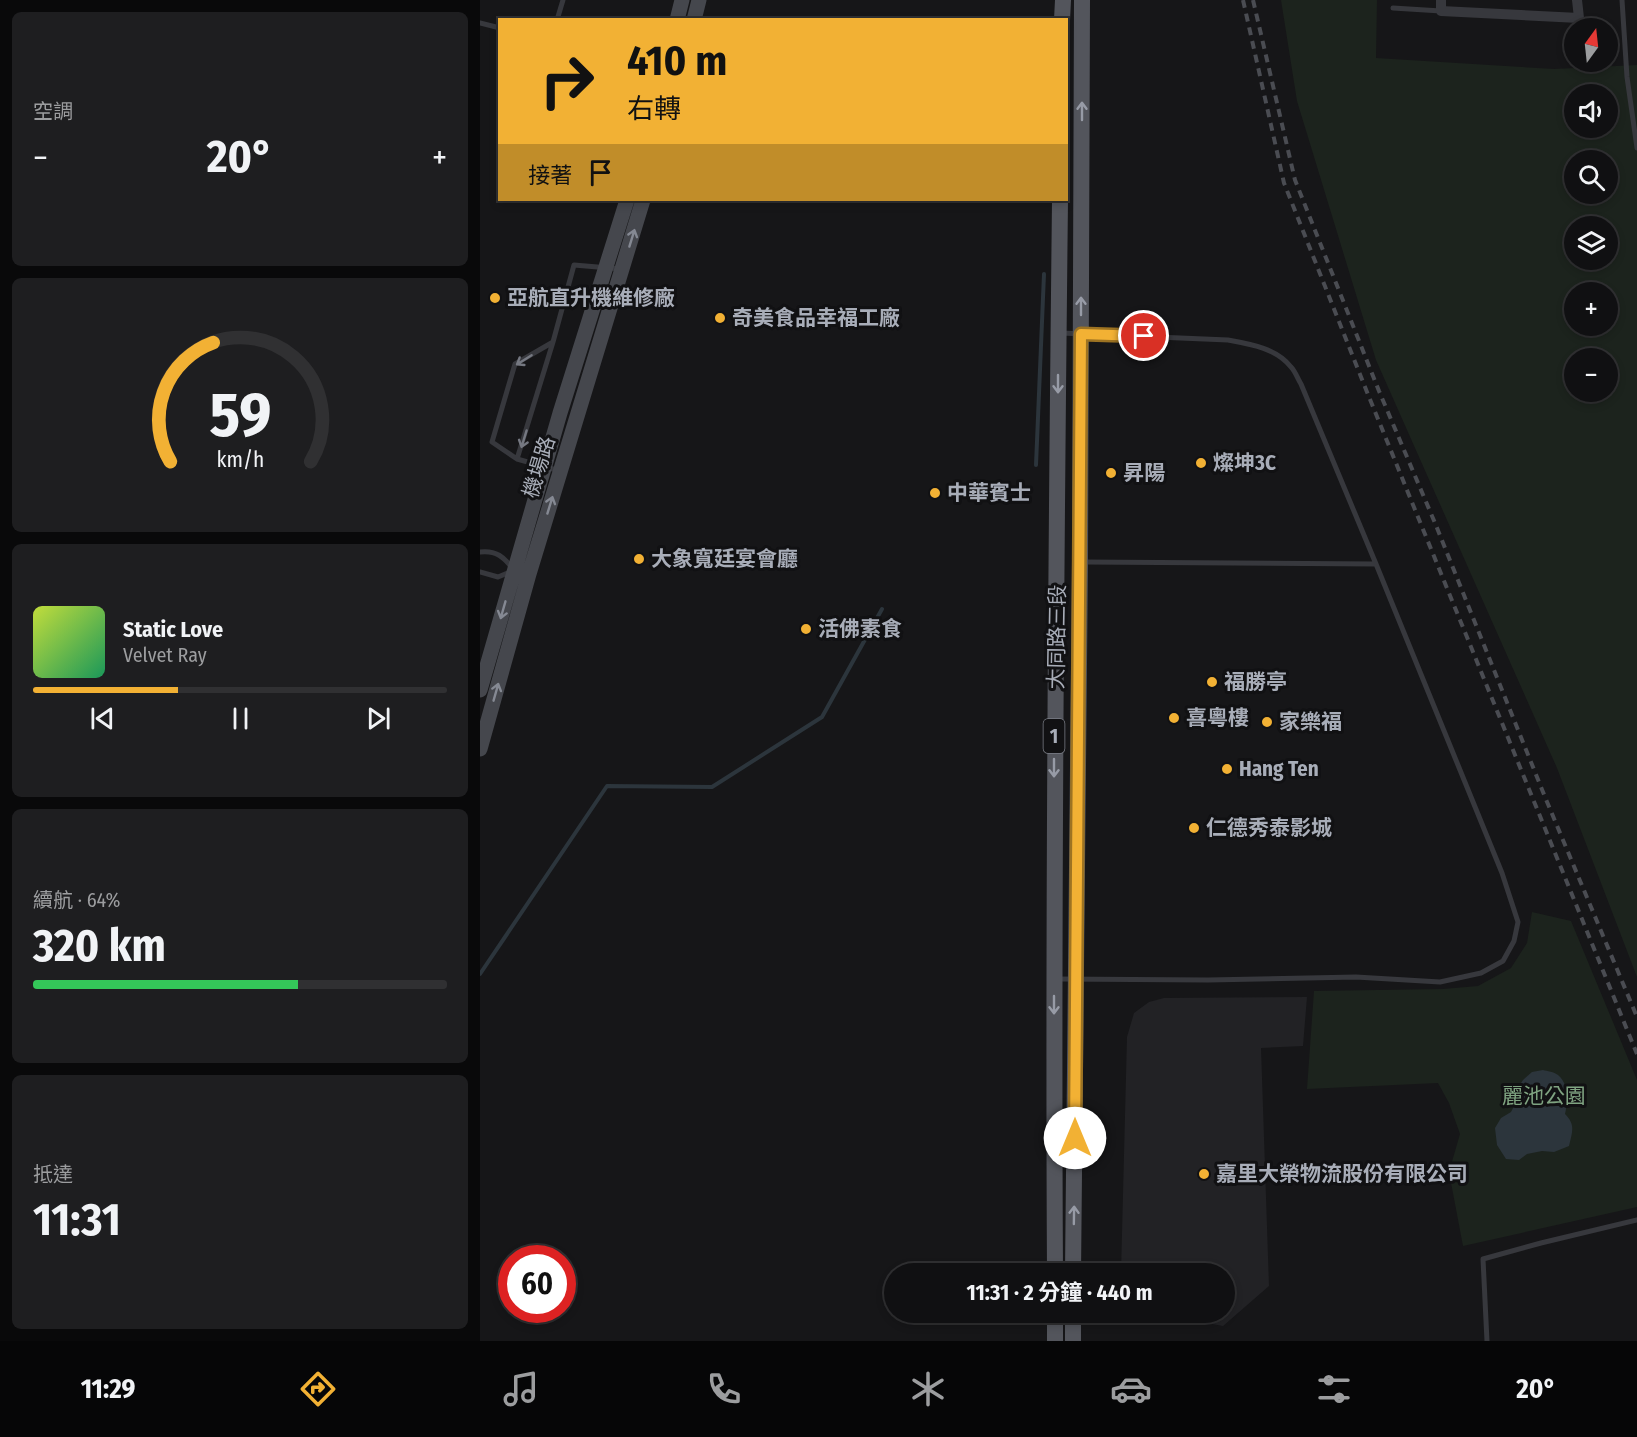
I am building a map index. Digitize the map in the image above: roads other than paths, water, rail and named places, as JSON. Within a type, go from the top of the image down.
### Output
[{"type":"main road","points":[[1062,0],[1062,18]]},
{"type":"main road","name":"大同路三段","points":[[1073,1263],[1080,562],[1082,0]]},
{"type":"main road","name":"大同路三段","points":[[1055,1263],[1055,638],[1060,201]]},
{"type":"main road","points":[[1055,1323],[1055,1341]]},
{"type":"main road","points":[[1072,1341],[1073,1323]]},
{"type":"street","points":[[678,18],[682,0]]},
{"type":"street","points":[[694,18],[699,0]]},
{"type":"street","points":[[1577,0],[1579,18]]},
{"type":"street","points":[[1441,5],[1564,21]]},
{"type":"street","name":"機場路","points":[[480,749],[545,466],[627,201]]},
{"type":"street","name":"機場路","points":[[480,690],[521,572],[560,471],[643,201]]},
{"type":"lane","points":[[558,18],[563,0]]},
{"type":"lane","points":[[1622,0],[1627,77],[1637,147]]},
{"type":"lane","points":[[1393,8],[1441,5]]},
{"type":"lane","points":[[480,23],[498,28]]},
{"type":"lane","points":[[518,459],[574,265],[622,269]]},
{"type":"lane","points":[[1054,979],[1208,980],[1356,977],[1440,982],[1481,973],[1503,961],[1514,941],[1518,922],[1497,862],[1376,564],[1301,384],[1291,367],[1275,353],[1254,345],[1228,340],[1058,333]]},
{"type":"lane","points":[[553,342],[515,364],[492,442],[518,459],[560,471]]},
{"type":"lane","points":[[480,552],[504,556],[521,572]]},
{"type":"lane","points":[[1080,562],[1376,564]]},
{"type":"lane","points":[[480,572],[498,577],[521,572]]},
{"type":"lane","points":[[1487,1341],[1483,1259],[1637,1220]]},
{"type":"waterway","points":[[1036,465],[1044,274]]},
{"type":"waterway","points":[[480,974],[607,786],[712,787],[822,717],[882,609]]},
{"type":"railway","points":[[1243,0],[1284,183],[1637,1054]]},
{"type":"railway","points":[[1253,0],[1295,180],[1379,391],[1637,1017]]},
{"type":"place","name":"亞航直升機維修廠","points":[[495,298]]},
{"type":"place","name":"奇美食品幸福工廠","points":[[720,318]]},
{"type":"place","name":"燦坤3C","points":[[1201,463]]},
{"type":"place","name":"昇陽","points":[[1111,473]]},
{"type":"place","name":"中華賓士","points":[[935,493]]},
{"type":"place","name":"大象寬廷宴會廳","points":[[639,559]]},
{"type":"place","name":"活佛素食","points":[[806,629]]},
{"type":"place","name":"福勝亭","points":[[1212,682]]},
{"type":"place","name":"喜粵樓","points":[[1174,718]]},
{"type":"place","name":"家樂福","points":[[1267,722]]},
{"type":"place","name":"Hang Ten","points":[[1227,769]]},
{"type":"place","name":"仁德秀泰影城","points":[[1194,828]]},
{"type":"place","name":"嘉里大榮物流股份有限公司","points":[[1204,1174]]},
{"type":"park label","name":"麗池公園","points":[[1544,1096]]}]
